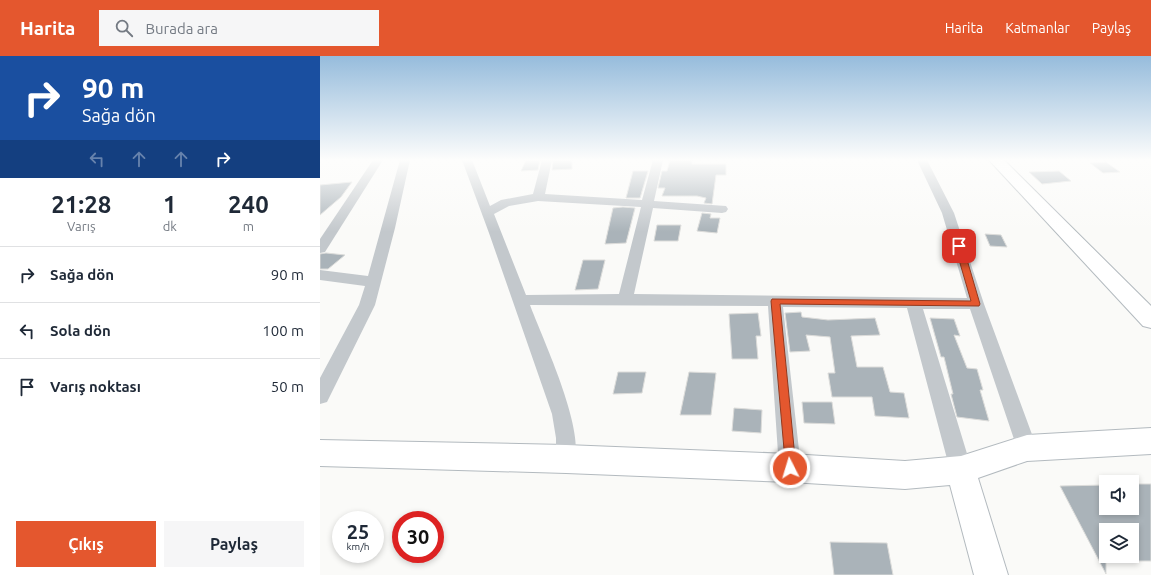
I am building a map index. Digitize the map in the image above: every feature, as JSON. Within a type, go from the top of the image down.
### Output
[{"type":"street","points":[[320,249],[362,184]]},
{"type":"street","points":[[320,396],[367,305],[399,184]]},
{"type":"street","points":[[476,184],[496,233],[562,414],[566,438],[566,459]]},
{"type":"street","points":[[538,197],[541,184]]},
{"type":"street","points":[[625,299],[652,184]]},
{"type":"street","points":[[934,184],[948,213],[976,304],[1027,448]]},
{"type":"street","points":[[1019,184],[1151,320]]},
{"type":"street","points":[[487,213],[505,203],[538,197],[722,210]]},
{"type":"street","points":[[320,275],[374,282]]},
{"type":"street","points":[[521,300],[625,299],[976,304]]},
{"type":"street","points":[[775,301],[790,468]]},
{"type":"street","points":[[913,303],[991,575]]},
{"type":"street","points":[[320,453],[566,459],[790,468],[905,475],[961,470],[1027,448],[1151,441]]},
{"type":"building","points":[[350,184],[341,197],[320,215],[320,185]]},
{"type":"building","points":[[630,184],[644,184],[640,198],[626,198]]},
{"type":"building","points":[[659,184],[715,184],[712,204],[704,203],[706,198],[697,196],[662,196],[665,188],[658,188]]},
{"type":"building","points":[[613,208],[635,208],[626,243],[605,244]]},
{"type":"building","points":[[702,213],[711,214],[710,218],[720,218],[717,233],[697,231]]},
{"type":"building","points":[[657,225],[681,225],[678,241],[654,241]]},
{"type":"building","points":[[985,234],[1001,235],[1007,247],[990,246]]},
{"type":"building","points":[[326,253],[345,255],[328,269],[320,269],[320,254]]},
{"type":"building","points":[[583,260],[605,260],[598,289],[575,290]]},
{"type":"building","points":[[801,312],[802,317],[828,320],[875,318],[880,335],[851,336],[857,367],[883,367],[890,392],[904,393],[909,418],[875,416],[872,397],[832,397],[828,373],[835,373],[830,337],[806,335],[810,351],[790,352],[785,313]]},
{"type":"building","points":[[758,313],[761,336],[756,336],[758,359],[732,359],[729,314]]},
{"type":"building","points":[[930,318],[954,319],[960,336],[954,335],[967,368],[977,369],[983,390],[980,390],[989,421],[957,417],[944,357],[941,357]]},
{"type":"building","points":[[618,372],[646,372],[642,393],[613,394]]},
{"type":"building","points":[[689,372],[716,373],[711,415],[680,415]]},
{"type":"building","points":[[802,402],[832,402],[835,424],[804,423]]},
{"type":"building","points":[[734,408],[762,410],[761,433],[732,431]]},
{"type":"building","points":[[1139,484],[1151,484],[1151,561],[1139,561],[1139,523],[1099,523],[1099,561],[1060,486],[1099,485],[1099,515],[1139,515]]},
{"type":"building","points":[[830,542],[887,543],[893,575],[834,575]]},
{"type":"building","points":[[1100,563],[1106,563],[1106,574]]},
{"type":"route","points":[[790,468],[775,301],[976,304],[959,246]]}]
